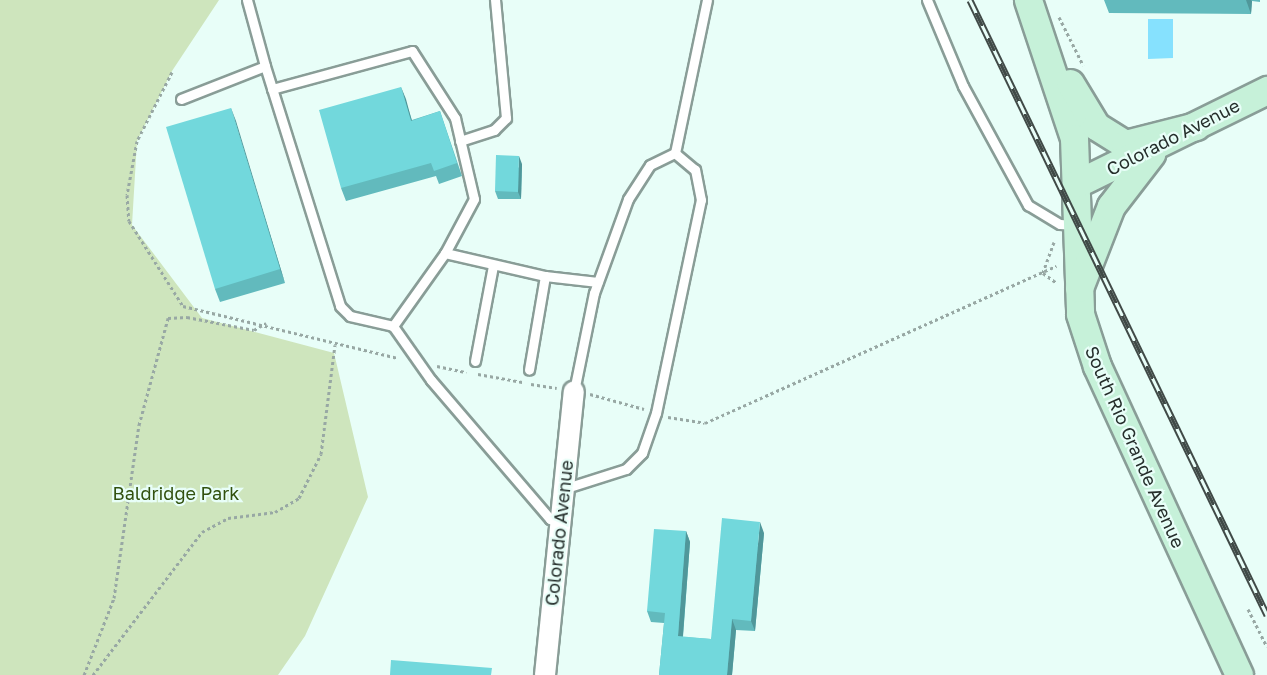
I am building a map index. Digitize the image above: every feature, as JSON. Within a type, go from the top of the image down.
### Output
[{"type":"street","name":"South Rio Grande Avenue","points":[[1028,0],[1044,36],[1067,105],[1078,183],[1075,254],[1077,292],[1097,366],[1239,675]]},
{"type":"street","points":[[1044,36],[1082,105],[1113,140],[1125,144],[1196,126]]},
{"type":"street","name":"Colorado Avenue","points":[[1078,183],[1267,90]]},
{"type":"street","points":[[1077,292],[1111,206],[1158,144]]},
{"type":"street","name":"Colorado Avenue","points":[[545,675],[574,392]]},
{"type":"lane","points":[[247,0],[265,66],[340,306],[351,316],[393,326],[550,519],[560,523]]},
{"type":"lane","points":[[460,141],[494,130],[506,118],[495,0]]},
{"type":"lane","points":[[675,153],[707,0]]},
{"type":"lane","points":[[927,0],[963,86],[1028,205],[1060,224],[1078,225]]},
{"type":"lane","points":[[272,89],[412,51],[454,118],[474,199],[445,253],[393,326]]},
{"type":"lane","points":[[181,99],[265,66]]},
{"type":"lane","points":[[574,392],[598,282],[638,179],[650,165],[675,153]]},
{"type":"lane","points":[[563,489],[626,469],[642,453],[656,413],[701,200],[695,170],[675,153]]},
{"type":"lane","points":[[445,253],[493,266],[545,276],[598,282]]},
{"type":"lane","points":[[475,362],[493,266]]},
{"type":"lane","points":[[529,370],[545,276]]},
{"type":"path","points":[[172,72],[137,141],[127,195],[129,221],[183,306],[266,323],[335,345],[574,392],[705,423],[1075,254]]},
{"type":"path","points":[[84,675],[114,598],[139,425],[168,318],[188,317],[254,330],[266,323]]},
{"type":"path","points":[[93,675],[202,532],[228,518],[275,512],[299,498],[321,454],[335,345]]},
{"type":"path","points":[[1248,609],[1267,648]]},
{"type":"green space","name":"Baldridge Park","points":[[0,0],[219,0],[172,71],[137,141],[132,225],[202,318],[334,353],[368,497],[305,636],[278,675],[0,675]]},
{"type":"water","points":[[1148,19],[1173,19],[1173,58],[1148,59]]},
{"type":"building","points":[[401,87],[411,121],[440,111],[457,163],[434,171],[431,163],[341,188],[319,110]]},
{"type":"building","points":[[231,108],[280,269],[215,289],[166,127]]},
{"type":"building","points":[[496,155],[519,156],[518,192],[495,191]]},
{"type":"building","points":[[722,518],[760,522],[751,621],[732,619],[727,675],[659,675],[665,613],[647,611],[654,529],[686,531],[678,636],[711,639]]},
{"type":"building","points":[[391,660],[492,668],[491,675],[390,675]]},
{"type":"railway","points":[[970,0],[1267,615]]}]
